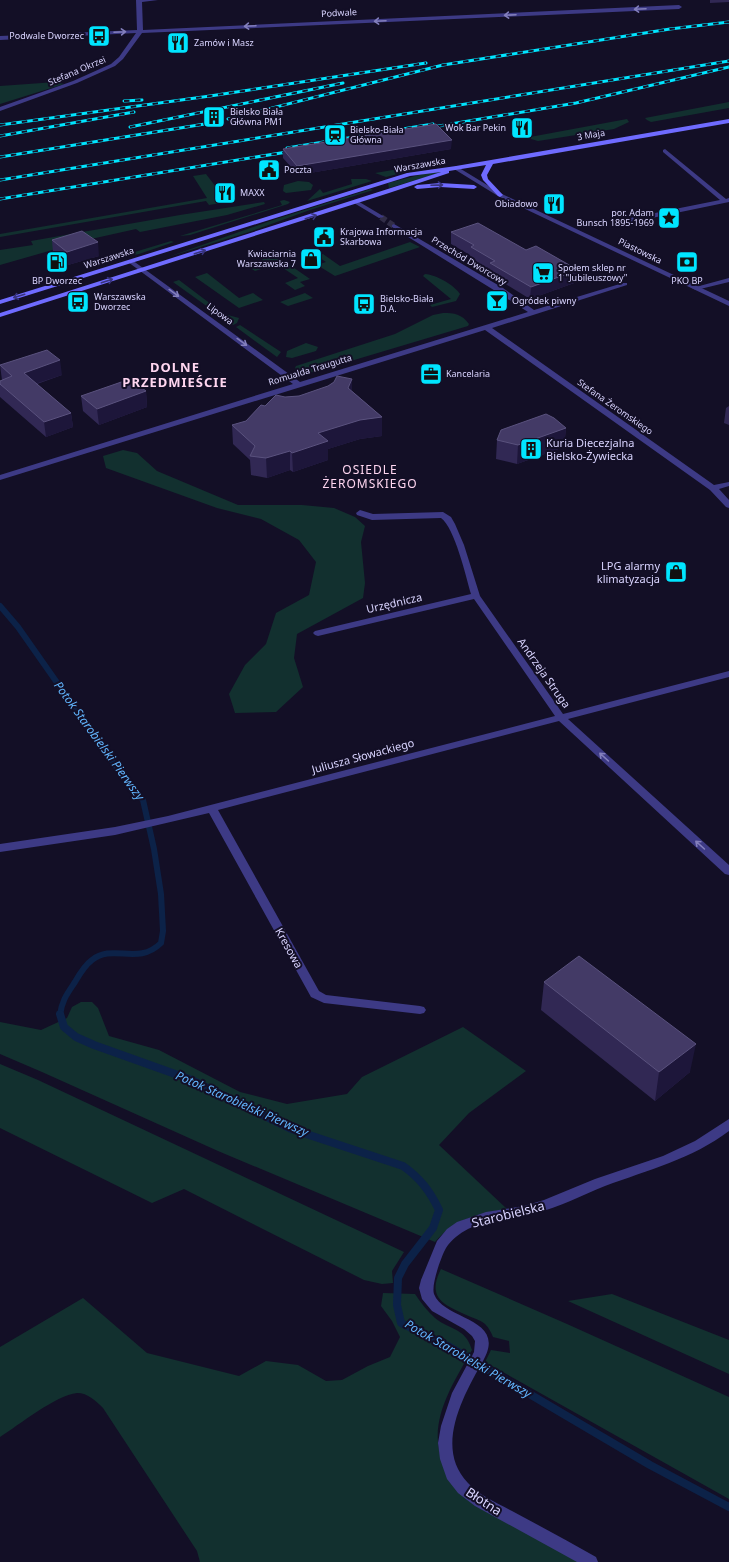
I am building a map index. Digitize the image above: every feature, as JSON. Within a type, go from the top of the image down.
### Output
[{"type":"main road","name":"3 Maja","points":[[456,168],[729,121]]},
{"type":"main road","points":[[491,161],[484,175],[485,179],[500,195]]},
{"type":"main road","name":"Warszawska","points":[[0,315],[439,176],[456,168]]},
{"type":"main road","name":"Warszawska","points":[[0,302],[408,174],[456,168]]},
{"type":"main road","points":[[399,188],[440,185],[474,187]]},
{"type":"street","points":[[140,32],[139,0],[155,0]]},
{"type":"street","name":"Podwale","points":[[0,38],[679,7],[674,0]]},
{"type":"street","name":"Stefana Okrzei","points":[[0,109],[75,82],[113,65],[121,58],[140,32]]},
{"type":"street","points":[[665,151],[727,200]]},
{"type":"street","name":"Piastowska","points":[[456,168],[466,181],[474,187],[500,195]]},
{"type":"street","name":"Piastowska","points":[[456,168],[500,195],[729,304]]},
{"type":"street","points":[[615,225],[630,220],[727,200]]},
{"type":"street","points":[[356,202],[381,217]]},
{"type":"street","name":"Przechód Dworcowy","points":[[394,226],[500,290],[534,313]]},
{"type":"street","name":"Lipowa","points":[[130,261],[298,384]]},
{"type":"street","points":[[696,288],[729,280]]},
{"type":"street","name":"Romualda Traugutta","points":[[0,478],[298,384],[487,328],[626,284]]},
{"type":"street","name":"Stefana Żeromskiego","points":[[487,328],[713,488],[729,505]]},
{"type":"street","points":[[713,488],[729,484]]},
{"type":"street","name":"Andrzeja Struga","points":[[360,513],[372,517],[443,515],[448,519],[460,545],[476,596],[560,717],[729,871]]},
{"type":"street","name":"Urzędnicza","points":[[318,633],[476,596]]},
{"type":"street","name":"Juliusza Słowackiego","points":[[0,848],[128,828],[168,820],[729,674]]},
{"type":"street","name":"Kresowa","points":[[212,808],[315,994],[324,999],[420,1010]]},
{"type":"street","name":"Starobielska","points":[[480,1354],[482,1348],[481,1335],[476,1330],[442,1312],[430,1301],[426,1289],[428,1278],[442,1243],[450,1234],[462,1226],[475,1221],[537,1208],[600,1183],[686,1152],[704,1143],[729,1124]]},
{"type":"street","name":"Błotna","points":[[480,1354],[467,1375],[449,1416],[446,1435],[449,1463],[457,1482],[482,1502],[591,1562]]},
{"type":"green space","points":[[56,82],[64,84],[0,104],[0,86]]},
{"type":"green space","points":[[729,102],[729,108],[651,122],[645,118]]},
{"type":"green space","points":[[627,119],[629,122],[614,129],[538,141],[531,139],[530,137]]},
{"type":"green space","points":[[417,166],[428,166],[386,177],[375,173]]},
{"type":"green space","points":[[431,172],[443,172],[389,188],[388,183]]},
{"type":"green space","points":[[206,174],[219,191],[214,194],[219,193],[217,195],[219,197],[223,196],[227,202],[209,205],[206,201],[0,237],[0,234],[207,198],[193,176]]},
{"type":"green space","points":[[351,179],[366,179],[372,181],[307,201],[320,189],[323,193],[352,184]]},
{"type":"green space","points":[[298,181],[309,182],[313,185],[311,190],[286,193],[283,191],[284,185]]},
{"type":"green space","points":[[371,189],[373,190],[310,210],[246,233],[168,257],[276,219]]},
{"type":"green space","points":[[284,200],[290,202],[288,204],[190,235],[180,236],[282,205],[280,201]]},
{"type":"green space","points":[[264,202],[265,204],[227,215],[140,232],[136,229],[91,239],[0,265],[0,250],[33,245],[31,241]]},
{"type":"green space","points":[[171,241],[174,242],[139,254],[105,261]]},
{"type":"green space","points":[[410,242],[420,247],[335,276],[317,265],[326,262],[317,256],[323,254],[340,266]]},
{"type":"green space","points":[[274,254],[310,279],[300,282],[305,286],[295,290],[285,283],[298,278],[277,264],[255,271],[252,269],[255,263],[263,260],[261,258]]},
{"type":"green space","points":[[207,273],[239,298],[253,293],[263,300],[239,308],[195,277]]},
{"type":"green space","points":[[425,274],[440,278],[454,287],[460,294],[456,301],[432,307],[430,305],[451,299],[423,276]]},
{"type":"green space","points":[[179,280],[224,314],[239,318],[237,323],[233,325],[173,282]]},
{"type":"green space","points":[[305,293],[313,298],[288,306],[280,302]]},
{"type":"green space","points":[[443,313],[458,315],[464,318],[469,324],[468,326],[314,372],[301,372],[295,368],[296,366],[395,334],[433,315]]},
{"type":"green space","points":[[240,325],[281,352],[277,357],[236,327]]},
{"type":"green space","points":[[306,343],[318,347],[316,351],[292,358],[286,357],[287,351]]},
{"type":"green space","points":[[123,450],[137,453],[157,471],[238,505],[302,505],[334,508],[355,517],[365,526],[361,542],[365,583],[363,598],[297,634],[294,658],[303,687],[276,712],[235,713],[229,694],[245,665],[266,644],[276,613],[309,595],[316,562],[299,540],[261,519],[217,508],[106,468],[103,456]]},
{"type":"green space","points":[[81,1002],[92,1002],[98,1008],[109,1036],[159,1050],[240,1092],[287,1104],[347,1094],[362,1077],[463,1027],[526,1071],[469,1113],[439,1145],[507,1209],[468,1218],[450,1228],[435,1242],[218,1151],[0,1054],[0,1022],[41,1030],[67,1018],[72,1007]]},
{"type":"green space","points":[[0,1064],[38,1080],[404,1252],[392,1271],[393,1283],[382,1284],[364,1280],[184,1189],[152,1203],[0,1128]]},
{"type":"green space","points":[[441,1269],[729,1397],[729,1499],[485,1362],[491,1350],[510,1353],[509,1341],[493,1337],[484,1323],[454,1309],[441,1300],[437,1295],[436,1288]]},
{"type":"green space","points":[[383,1293],[415,1294],[429,1313],[466,1337],[472,1350],[446,1398],[439,1423],[439,1450],[448,1479],[581,1562],[200,1562],[197,1551],[103,1408],[92,1398],[81,1393],[68,1395],[38,1411],[0,1437],[0,1347],[83,1298],[147,1353],[239,1376],[266,1361],[298,1365],[326,1381],[342,1380],[368,1366],[390,1357],[400,1337],[392,1321],[381,1306]]},
{"type":"green space","points":[[612,1294],[729,1340],[729,1374],[568,1301]]},
{"type":"building","points":[[436,124],[452,140],[297,166],[283,149]]},
{"type":"building","points":[[478,223],[526,250],[536,246],[578,270],[531,287],[490,263],[495,261],[471,247],[474,245],[451,232]]},
{"type":"building","points":[[82,231],[98,242],[67,252],[52,240]]},
{"type":"building","points":[[47,350],[60,360],[24,373],[71,413],[44,422],[0,384],[0,381],[12,376],[0,365]]},
{"type":"building","points":[[337,376],[352,379],[348,388],[382,417],[360,420],[318,433],[328,441],[292,453],[290,451],[266,458],[250,456],[255,446],[232,425],[246,421],[261,405],[265,406],[276,395],[285,397],[299,396],[328,386],[334,382]]},
{"type":"building","points":[[130,379],[146,391],[97,409],[81,396]]},
{"type":"building","points":[[546,414],[554,418],[566,428],[518,445],[497,440],[501,430]]},
{"type":"building","points":[[579,956],[696,1044],[659,1072],[544,982]]},
{"type":"waterway","name":"Potok Starobielski Pierwszy","points":[[0,606],[18,627],[117,768],[143,800],[154,849],[161,894],[163,931],[161,943],[152,950],[143,953],[108,953],[100,955],[92,960],[82,970],[67,994],[62,1005],[60,1014]]},
{"type":"waterway","name":"Potok Starobielski Pierwszy","points":[[60,1014],[64,1027],[76,1037],[94,1045],[192,1080],[291,1129],[403,1166],[415,1175],[424,1185],[439,1210],[433,1228],[405,1264],[398,1278],[397,1305],[401,1323],[448,1346],[650,1465],[729,1507]]},
{"type":"tunnel","points":[[381,217],[394,226]]},
{"type":"railway","points":[[228,119],[443,65],[670,29],[729,22]]},
{"type":"railway","points":[[0,180],[729,61]]},
{"type":"railway","points":[[0,125],[210,96],[426,63]]},
{"type":"railway","points":[[427,128],[576,103],[729,67]]},
{"type":"railway","points":[[130,127],[343,83]]},
{"type":"railway","points":[[124,101],[142,100]]},
{"type":"railway","points":[[0,136],[134,112]]},
{"type":"railway","points":[[0,157],[211,123]]},
{"type":"railway","points":[[287,148],[433,124]]},
{"type":"railway","points":[[0,199],[293,151]]},
{"type":"place","name":"Podwale Dworzec","points":[[99,36]]},
{"type":"place","name":"Zamów i Masz","points":[[178,43]]},
{"type":"place","name":"Bielsko Biała Główna PM1","points":[[214,117]]},
{"type":"place","name":"Wok Bar Pekin","points":[[522,128]]},
{"type":"place","name":"Bielsko-Biała Główna","points":[[335,135]]},
{"type":"place","name":"Poczta","points":[[269,170]]},
{"type":"place","name":"MAXX","points":[[225,193]]},
{"type":"place","name":"Obiadowo","points":[[554,204]]},
{"type":"place","name":"por. Adam Bunsch 1895-1969","points":[[669,218]]},
{"type":"place","name":"Krajowa Informacja Skarbowa","points":[[324,237]]},
{"type":"place","name":"Kwiaciarnia Warszawska 7","points":[[311,259]]},
{"type":"place","name":"BP Dworzec","points":[[57,262]]},
{"type":"place","name":"PKO BP","points":[[687,262]]},
{"type":"place","name":"Społem sklep nr 1 \"Jubileuszowy\"","points":[[543,273]]},
{"type":"place","name":"Ogródek piwny","points":[[497,301]]},
{"type":"place","name":"Warszawska Dworzec","points":[[78,302]]},
{"type":"place","name":"Bielsko-Biała D.A.","points":[[364,304]]},
{"type":"place","name":"Kancelaria","points":[[431,374]]},
{"type":"place","name":"Kuria Diecezjalna Bielsko-Żywiecka","points":[[531,449]]},
{"type":"place","name":"LPG alarmy klimatyzacja","points":[[676,572]]},
{"type":"district","name":"DOLNE PRZEDMIEŚCIE","points":[[175,374]]},
{"type":"district","name":"OSIEDLE ŻEROMSKIEGO","points":[[370,477]]}]
